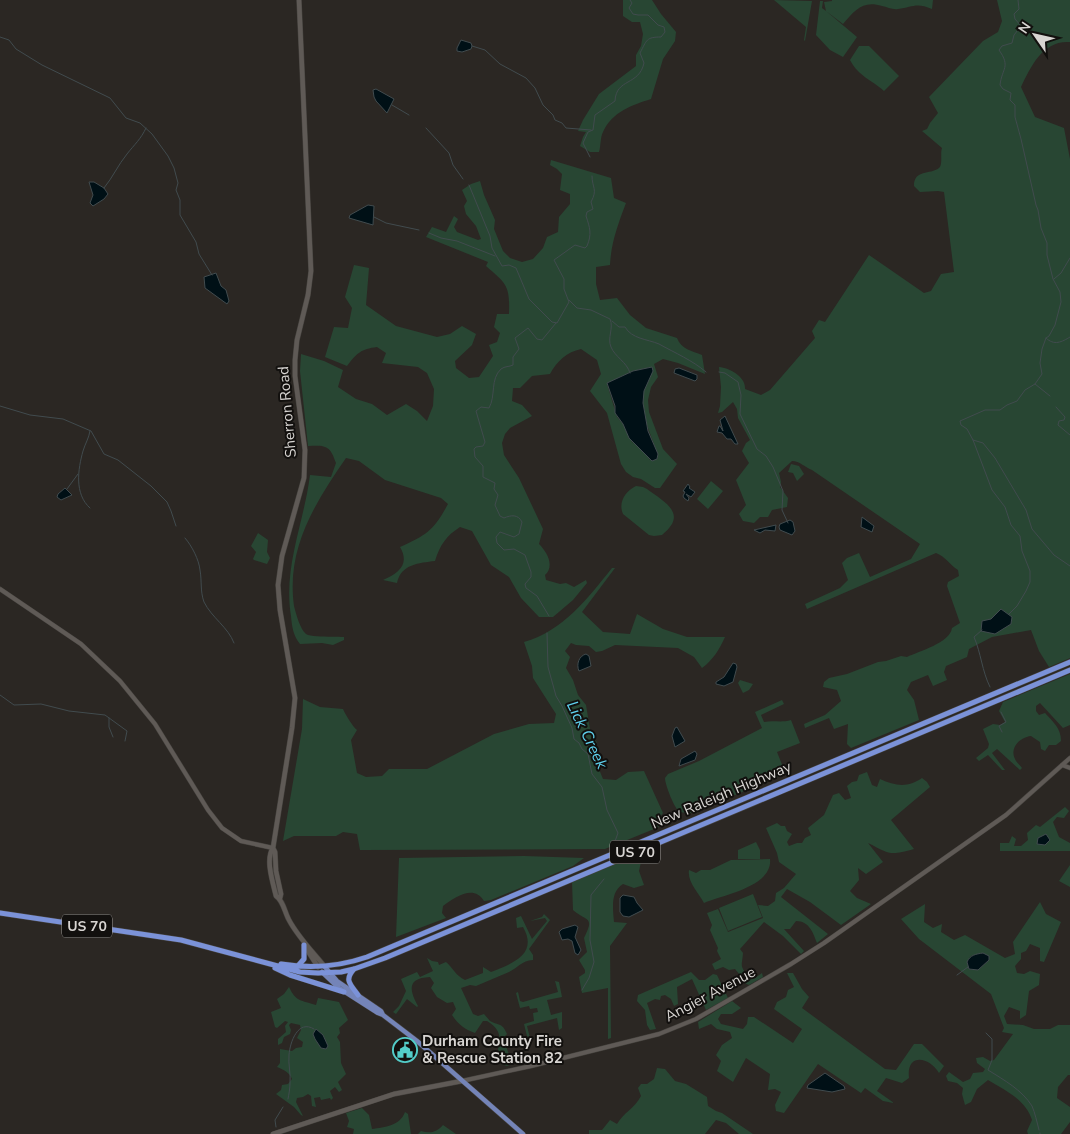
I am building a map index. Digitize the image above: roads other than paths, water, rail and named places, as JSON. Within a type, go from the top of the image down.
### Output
[{"type":"highway","name":"New Raleigh Highway","points":[[324,967],[350,962],[382,951],[1070,662]]},
{"type":"highway","name":"New Raleigh Highway","points":[[330,973],[354,969],[385,958],[1070,670]]},
{"type":"highway","points":[[820,774],[822,770],[842,758]]},
{"type":"highway","points":[[790,787],[792,783],[815,773],[817,768]]},
{"type":"highway","name":"US 70","points":[[0,913],[181,940],[300,972],[330,973]]},
{"type":"highway","points":[[454,920],[456,927]]},
{"type":"highway","points":[[297,967],[304,959],[303,943]]},
{"type":"highway","points":[[382,951],[385,958]]},
{"type":"highway","points":[[261,961],[290,975],[344,992]]},
{"type":"highway","name":"US 70","points":[[261,961],[297,967],[324,967]]},
{"type":"highway","points":[[354,969],[349,975],[348,980],[358,995]]},
{"type":"main road","name":"Sherron Road","points":[[299,0],[311,271],[308,295],[296,344],[295,364],[305,462],[302,486],[282,556],[278,585],[280,610],[295,698],[273,848],[270,852],[271,874],[276,896],[280,898],[291,923],[318,967]]},
{"type":"main road","name":"Sherron Road","points":[[303,943],[324,967]]},
{"type":"main road","points":[[318,967],[344,992],[383,1015]]},
{"type":"main road","points":[[324,967],[337,980],[381,1012],[417,1042],[524,1134]]},
{"type":"main road","name":"Angier Avenue","points":[[273,1134],[394,1094],[462,1081]]},
{"type":"street","points":[[0,589],[81,644],[120,681],[142,706],[158,729],[208,810],[222,828],[242,841],[273,848]]},
{"type":"street","name":"Angier Avenue","points":[[462,1081],[659,1034],[696,1019],[824,943],[1001,818],[1070,758]]},
{"type":"street","points":[[1062,765],[1070,768]]},
{"type":"waterway","name":"Lick Creek","points":[[590,157],[583,143],[588,132],[593,130],[595,115],[615,101],[619,89],[638,75],[644,63],[640,53],[648,40],[661,37],[665,32],[664,27],[658,25],[648,15],[633,14],[629,8],[632,3],[630,0]]},
{"type":"waterway","points":[[1009,614],[1017,606],[1026,591],[1030,582],[1030,571],[1022,551],[1020,536],[1011,525],[1005,507],[992,490],[973,440],[960,421],[985,410],[1000,410],[1017,401],[1025,390],[1035,384],[1042,374],[1040,363],[1042,349],[1046,338],[1055,325],[1061,302],[1060,292],[1053,279],[1047,255],[1047,243],[1041,228],[1015,117],[1015,105],[1010,100],[1011,93],[1000,85],[1005,64],[999,50],[1002,46],[1012,43],[1014,35],[1021,26],[1015,19],[1014,14],[1019,9],[1018,0]]},
{"type":"waterway","points":[[0,37],[9,40],[16,49],[42,65],[110,98],[126,118],[140,123],[152,134],[174,168],[178,183],[176,190],[180,200],[180,215],[196,242],[199,254],[212,275]]},
{"type":"waterway","points":[[472,46],[485,50],[500,64],[526,78],[535,88],[543,105],[553,115],[555,120],[562,123],[566,128],[591,130]]},
{"type":"waterway","points":[[392,105],[409,115]]},
{"type":"waterway","points":[[104,188],[146,128]]},
{"type":"waterway","points":[[426,128],[449,153],[453,165],[463,179]]},
{"type":"waterway","name":"Lick Creek","points":[[469,185],[490,236],[492,248],[502,266],[509,265],[516,268],[529,299],[552,322],[557,323],[569,302],[564,289],[564,279],[554,260],[575,245],[585,248],[587,246],[590,231],[586,216],[587,212],[593,209],[591,202],[594,191],[592,176]]},
{"type":"waterway","points":[[374,217],[386,223],[419,230]]},
{"type":"waterway","points":[[429,233],[441,238],[457,241],[495,256]]},
{"type":"waterway","points":[[1054,279],[1061,273],[1070,258]]},
{"type":"waterway","points":[[569,300],[577,308],[591,310],[610,319],[611,347],[630,373]]},
{"type":"waterway","points":[[612,321],[619,327],[625,327],[632,334],[659,344],[683,357],[706,372]]},
{"type":"waterway","name":"Lick Creek","points":[[549,616],[537,596],[526,588],[525,584],[531,577],[531,572],[525,555],[514,549],[504,550],[497,543],[496,537],[500,532],[514,537],[519,534],[522,522],[516,516],[504,518],[500,516],[495,505],[498,495],[494,489],[495,483],[483,477],[483,466],[475,457],[474,449],[483,446],[485,442],[476,411],[481,407],[489,408],[495,378],[502,368],[513,365],[513,357],[519,349],[515,338],[528,328],[537,339],[542,340],[556,323]]},
{"type":"waterway","points":[[1046,338],[1055,343],[1070,337]]},
{"type":"waterway","points":[[719,372],[725,373],[738,382],[741,395],[740,414],[757,449],[766,456],[773,467],[783,491],[782,510],[788,523]]},
{"type":"waterway","points":[[1035,384],[1050,396]]},
{"type":"waterway","points":[[0,406],[30,415],[63,419],[91,431],[104,454],[118,460],[151,486],[167,502],[176,526]]},
{"type":"waterway","points":[[1056,407],[1065,417],[1064,420],[1059,421],[1058,425],[1070,435]]},
{"type":"waterway","points":[[90,431],[81,458],[79,473],[81,496],[90,508]]},
{"type":"waterway","points":[[973,440],[983,443],[995,458],[1026,510],[1032,529],[1054,555],[1070,566]]},
{"type":"waterway","points":[[67,489],[78,474]]},
{"type":"waterway","points":[[185,538],[193,549],[198,562],[204,602],[228,632],[234,643]]},
{"type":"waterway","points":[[982,630],[974,637],[990,687]]},
{"type":"waterway","name":"Lick Creek","points":[[547,633],[548,667],[556,696],[572,728],[574,739],[588,754],[592,774],[602,787],[607,810],[618,833],[614,844]]},
{"type":"waterway","points":[[0,695],[14,705],[41,704],[69,711],[105,715],[127,731],[125,741]]},
{"type":"waterway","points":[[1001,712],[1006,722],[999,726],[1002,732]]},
{"type":"waterway","points":[[109,718],[109,727],[113,737]]},
{"type":"waterway","name":"Lick Creek","points":[[582,990],[589,978],[594,962],[590,940],[591,895],[604,879]]},
{"type":"waterway","points":[[957,975],[968,967]]},
{"type":"waterway","points":[[288,1099],[290,1089],[289,1055],[293,1038],[299,1029],[303,1027],[314,1029]]},
{"type":"waterway","points":[[986,1033],[992,1039],[992,1060],[988,1070],[1012,1086],[1028,1100],[1032,1106],[1039,1130]]},
{"type":"waterway","points":[[276,1127],[275,1120],[283,1107]]},
{"type":"place","name":"Durham County Fire & Rescue Station 82","points":[[405,1050]]}]
